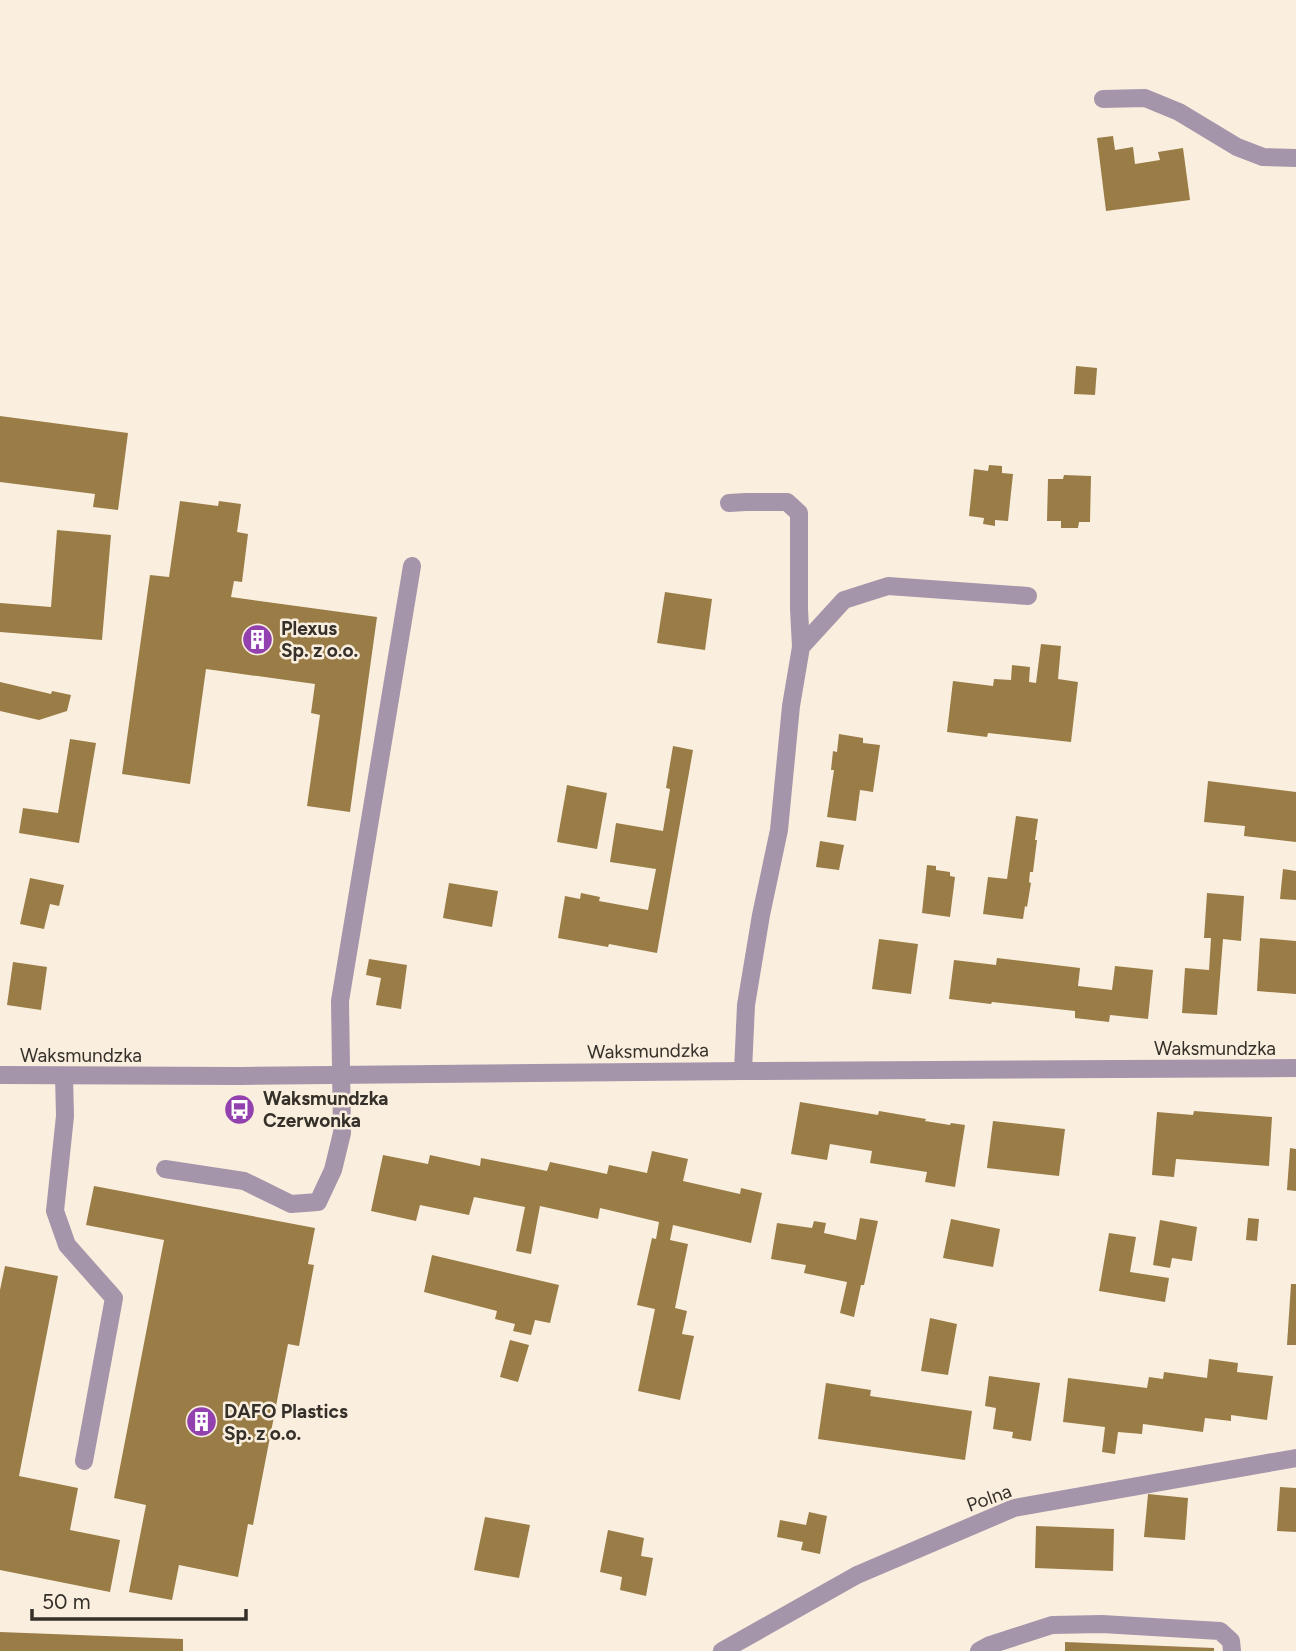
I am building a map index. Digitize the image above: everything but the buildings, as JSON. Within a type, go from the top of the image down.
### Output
[{"type":"street","points":[[1103,99],[1145,98],[1179,112],[1237,146],[1263,157],[1296,158]]},
{"type":"street","points":[[729,503],[787,502],[799,513],[801,647],[791,706],[779,830],[746,1005],[743,1071]]},
{"type":"street","points":[[165,1169],[244,1181],[291,1204],[318,1202],[333,1170],[342,1133],[340,1001],[412,566]]},
{"type":"street","points":[[801,647],[844,600],[888,586],[1028,596]]},
{"type":"street","name":"Waksmundzka","points":[[0,1076],[1296,1068]]},
{"type":"street","points":[[64,1076],[65,1116],[55,1211],[67,1245],[114,1298],[84,1461]]},
{"type":"street","name":"Polna","points":[[722,1651],[857,1575],[1014,1508],[1296,1458]]},
{"type":"street","points":[[979,1651],[1052,1625],[1102,1624],[1220,1631],[1231,1641],[1232,1651]]},
{"type":"place","name":"Plexus Sp. z o.o.","points":[[258,639]]},
{"type":"place","name":"Waksmundzka Czerwonka","points":[[240,1109]]},
{"type":"place","name":"DAFO Plastics Sp. z o.o.","points":[[201,1422]]}]
